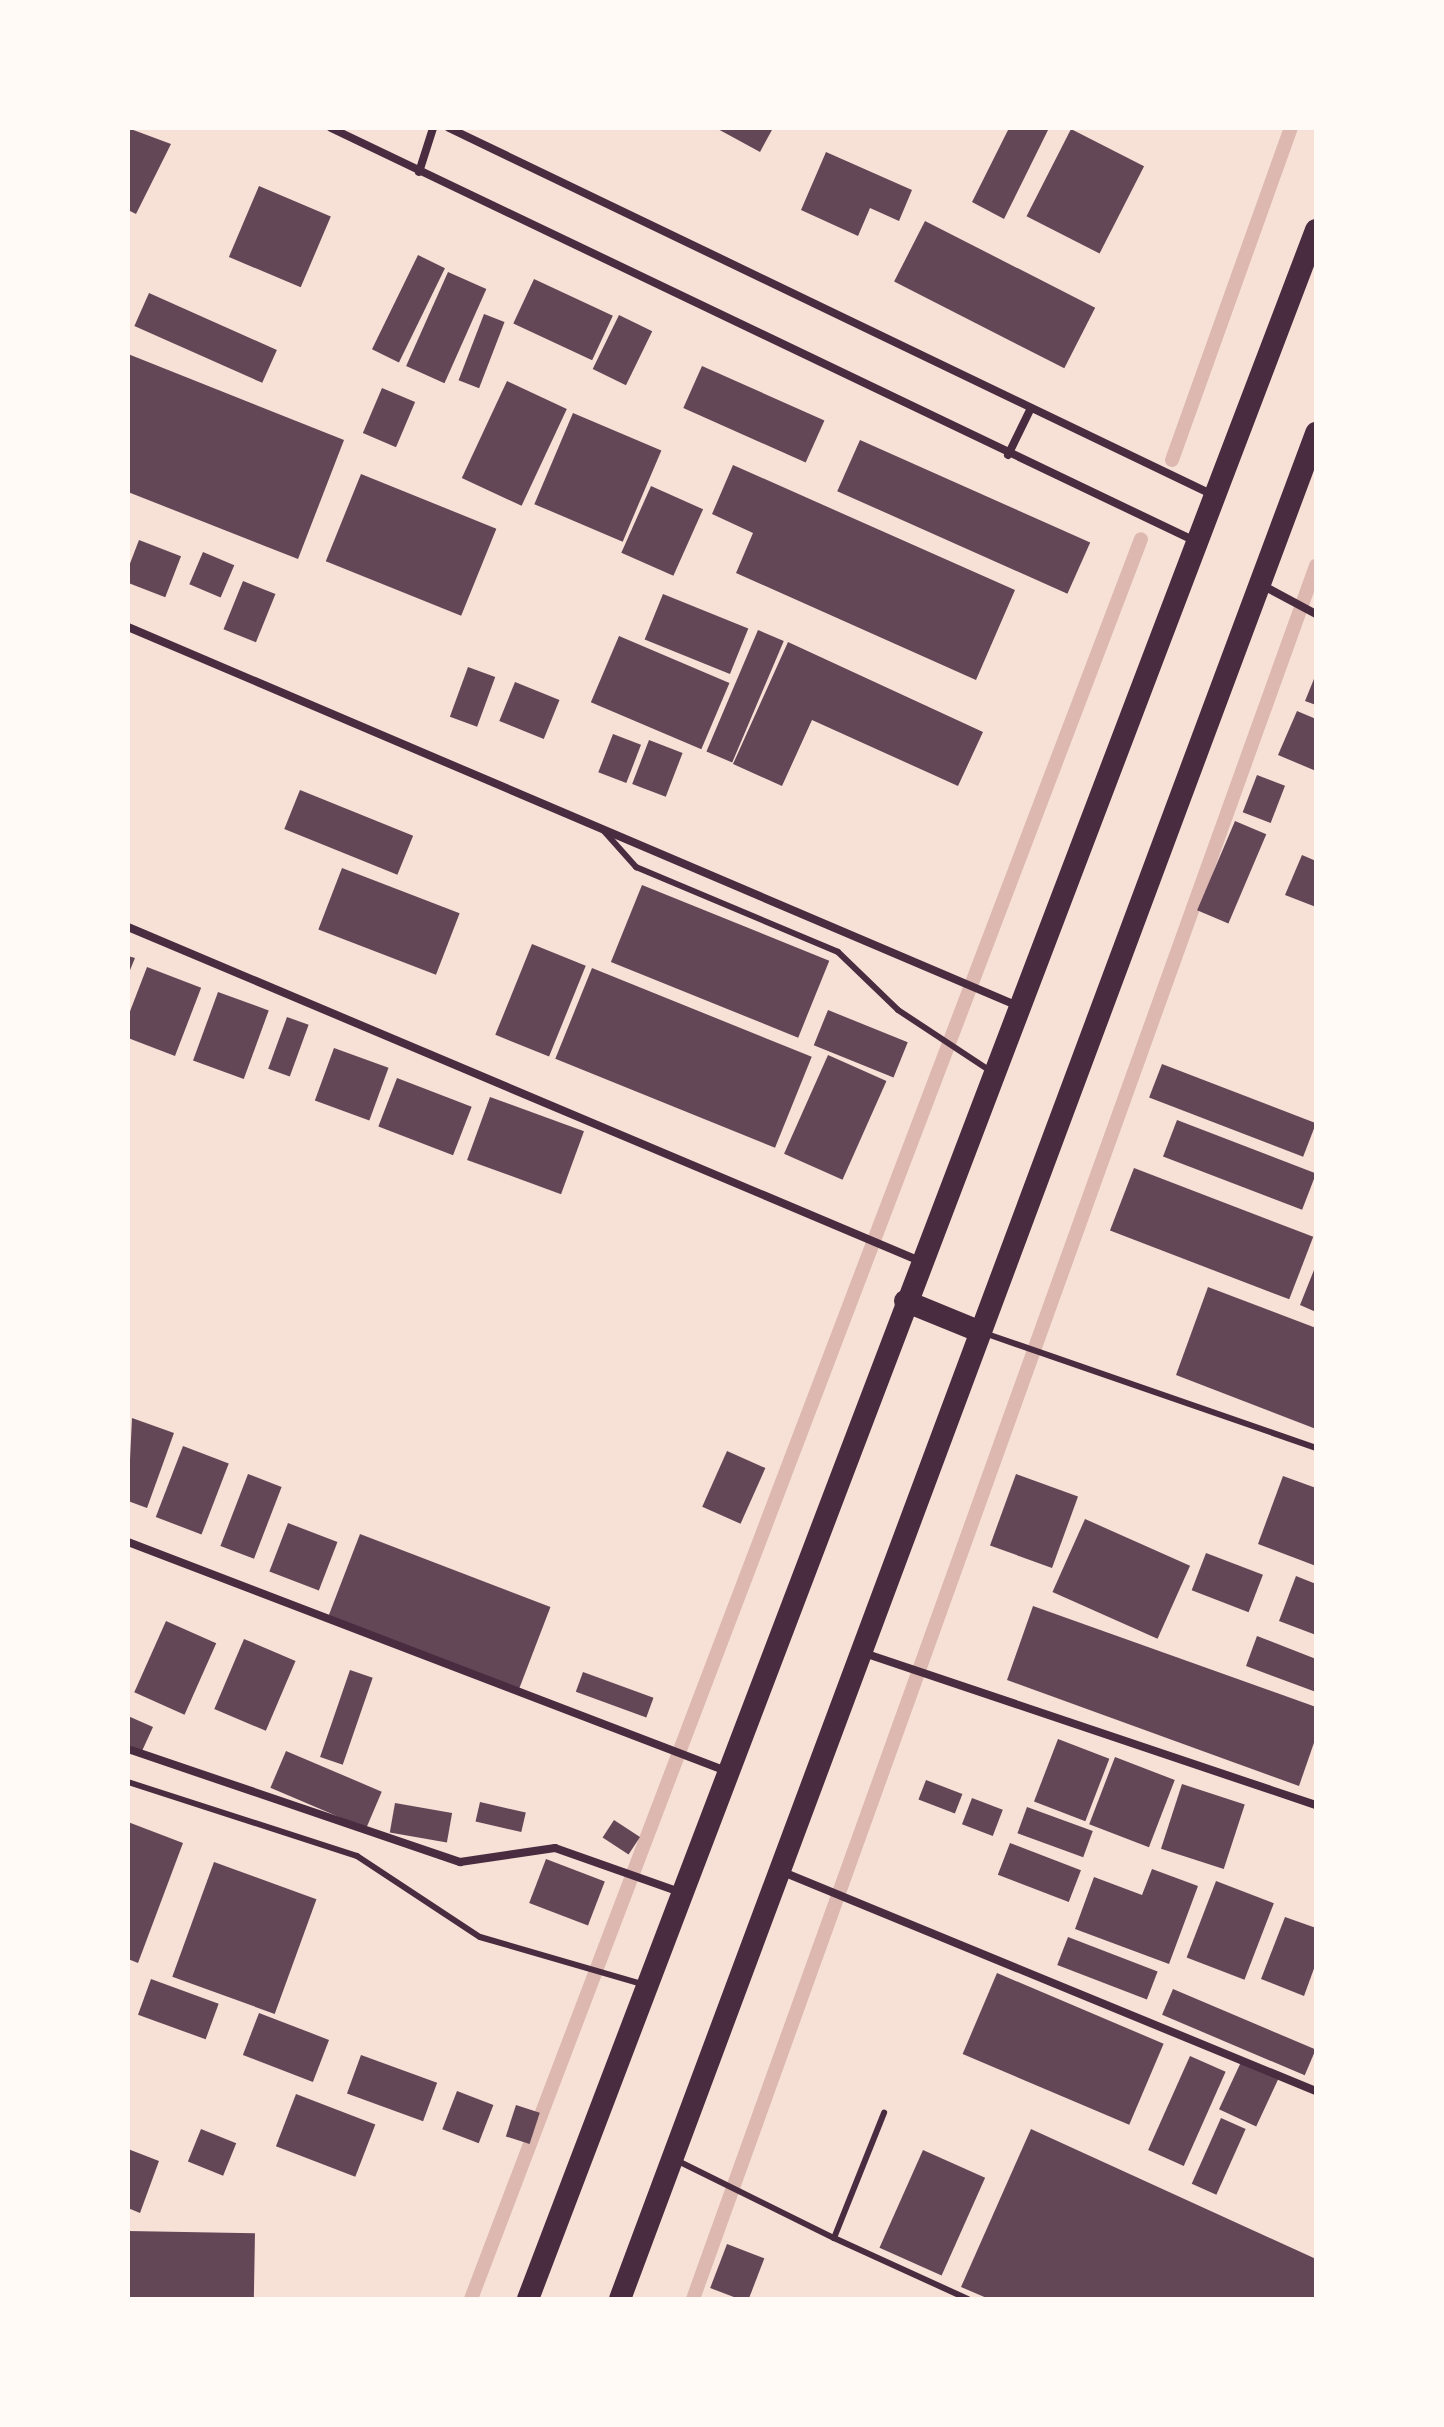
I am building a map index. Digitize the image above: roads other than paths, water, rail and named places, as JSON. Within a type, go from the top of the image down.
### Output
[{"type":"highway","points":[[528,2299],[686,1894],[920,1261],[1217,497],[1316,230]]},
{"type":"highway","points":[[620,2299],[783,1872],[976,1330],[1316,433]]},
{"type":"highway","points":[[905,1301],[976,1330]]},
{"type":"street","points":[[331,128],[1008,455],[1199,543]]},
{"type":"street","points":[[419,172],[433,128]]},
{"type":"street","points":[[449,128],[1030,410],[1217,497]]},
{"type":"street","points":[[1008,455],[1030,410]]},
{"type":"street","points":[[1260,584],[1316,614]]},
{"type":"street","points":[[128,627],[1021,1007]]},
{"type":"street","points":[[128,927],[920,1261]]},
{"type":"street","points":[[128,1542],[729,1772]]},
{"type":"street","points":[[859,1652],[1316,1805]]},
{"type":"street","points":[[128,1749],[460,1862],[555,1848],[686,1894]]},
{"type":"street","points":[[783,1872],[1316,2091]]},
{"type":"lane","points":[[602,829],[636,867],[838,952],[898,1010],[995,1074]]},
{"type":"lane","points":[[976,1330],[1316,1448]]},
{"type":"lane","points":[[128,1782],[357,1856],[480,1937],[650,1986]]},
{"type":"lane","points":[[834,2238],[884,2113]]},
{"type":"lane","points":[[674,2158],[834,2238],[968,2299]]},
{"type":"waterway","points":[[1172,460],[1291,128]]},
{"type":"waterway","points":[[471,2299],[1141,539]]},
{"type":"waterway","points":[[693,2299],[1316,566]]}]
